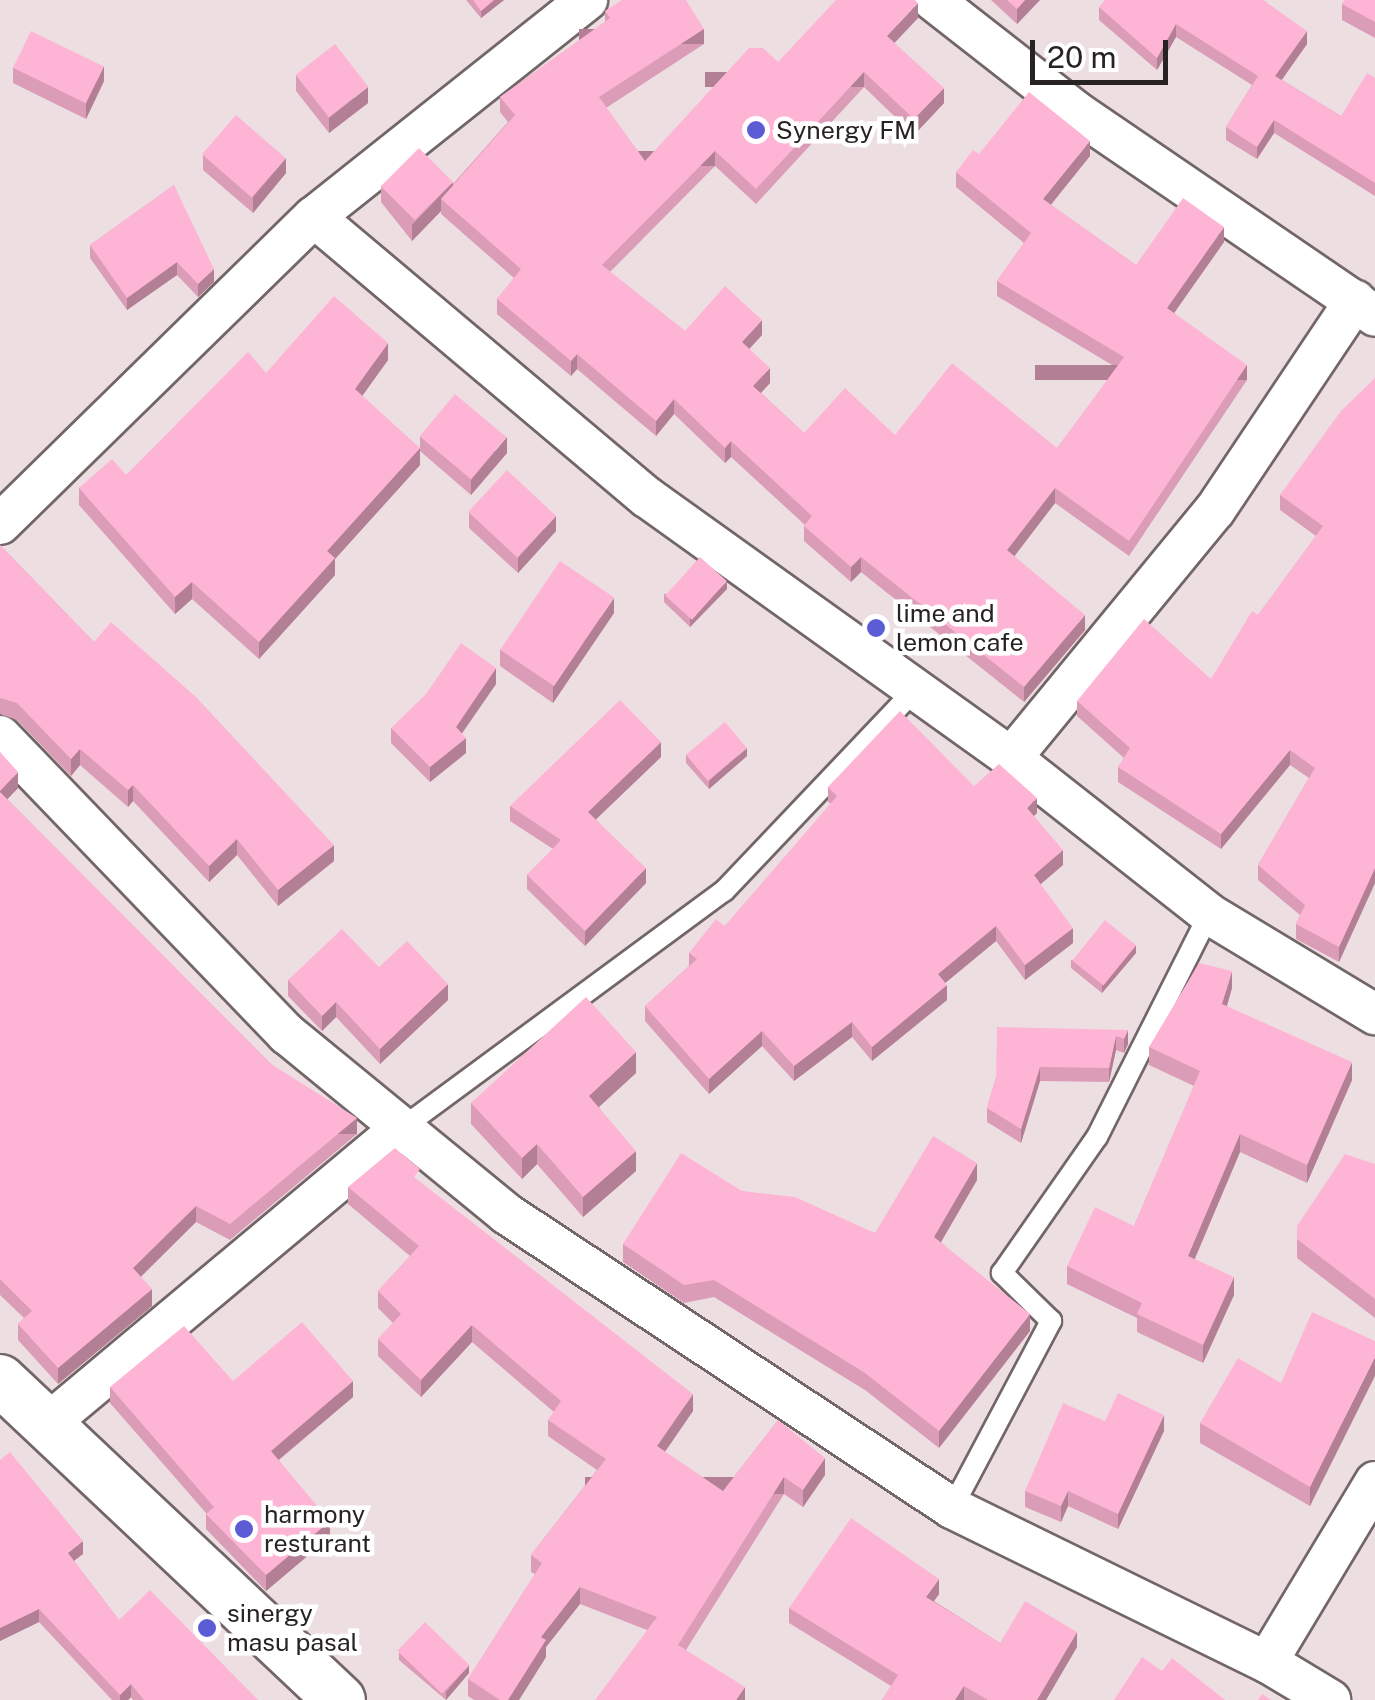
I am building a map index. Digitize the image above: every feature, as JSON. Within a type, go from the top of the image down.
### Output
[{"type":"street","points":[[0,524],[314,217],[587,0]]},
{"type":"street","points":[[933,0],[1075,112],[1365,309],[1215,510],[1011,758]]},
{"type":"street","points":[[314,217],[648,498],[1011,758],[1209,914],[1375,1014]]},
{"type":"street","points":[[0,736],[287,1034],[507,1214],[952,1508],[1267,1662],[1330,1700]]},
{"type":"street","points":[[45,1426],[402,1128]]},
{"type":"street","points":[[0,1380],[340,1700]]},
{"type":"street","points":[[1267,1662],[1375,1482]]},
{"type":"lane","points":[[402,1128],[724,890],[916,688]]},
{"type":"lane","points":[[952,1508],[1052,1321],[1002,1273],[1097,1137],[1209,914]]},
{"type":"building","points":[[473,0],[494,0],[481,11]]},
{"type":"building","points":[[622,0],[686,0],[704,29],[599,97],[645,161],[749,48],[763,48],[778,62],[836,0],[918,3],[887,36],[944,88],[914,119],[864,72],[756,189],[715,151],[602,265],[685,331],[725,286],[762,320],[742,342],[770,368],[753,386],[804,433],[845,388],[895,435],[952,363],[1057,448],[1124,357],[997,281],[1031,233],[956,172],[973,150],[979,154],[1029,92],[1090,141],[1043,199],[1136,265],[1183,198],[1224,227],[1167,308],[1247,365],[1129,541],[1055,488],[1007,550],[1085,615],[1024,687],[861,557],[851,567],[804,526],[812,516],[731,441],[725,448],[674,399],[656,421],[577,354],[571,361],[497,299],[521,269],[441,199],[515,115],[500,97],[610,18],[605,11]]},
{"type":"building","points":[[1007,0],[1025,0],[1017,9]]},
{"type":"building","points":[[1105,0],[1263,0],[1307,31],[1275,76],[1341,116],[1367,73],[1375,78],[1375,183],[1274,120],[1257,147],[1226,127],[1258,76],[1176,24],[1157,58],[1099,7]]},
{"type":"building","points":[[1344,0],[1375,0],[1375,22],[1342,4]]},
{"type":"building","points":[[31,31],[104,67],[86,103],[13,68]]},
{"type":"building","points":[[335,44],[368,87],[329,117],[296,75]]},
{"type":"building","points":[[236,115],[286,158],[252,198],[202,154]]},
{"type":"building","points":[[419,148],[453,182],[415,220],[381,186]]},
{"type":"building","points":[[174,185],[214,269],[198,284],[177,262],[127,298],[90,245]]},
{"type":"building","points":[[334,296],[388,343],[355,389],[420,448],[327,551],[335,558],[259,642],[192,582],[175,597],[79,488],[112,459],[126,475],[248,352],[266,373]]},
{"type":"building","points":[[1375,378],[1375,868],[1339,947],[1296,924],[1305,905],[1258,865],[1315,768],[1290,750],[1221,834],[1118,767],[1130,748],[1077,701],[1144,619],[1211,679],[1252,611],[1258,615],[1323,526],[1280,495],[1341,411]]},
{"type":"building","points":[[455,394],[506,437],[471,479],[420,436]]},
{"type":"building","points":[[507,470],[556,516],[517,557],[468,512]]},
{"type":"building","points":[[0,545],[94,642],[111,622],[196,697],[334,845],[278,890],[237,839],[209,866],[133,785],[128,790],[80,749],[71,759],[17,703],[0,698]]},
{"type":"building","points":[[700,557],[727,581],[692,620],[665,596]]},
{"type":"building","points":[[560,561],[614,597],[554,686],[500,650]]},
{"type":"building","points":[[461,643],[496,668],[456,727],[466,738],[430,767],[391,728],[426,694]]},
{"type":"building","points":[[620,700],[661,742],[588,812],[646,868],[585,931],[527,875],[561,840],[510,806]]},
{"type":"building","points":[[900,711],[974,786],[999,764],[1037,798],[1027,808],[1063,850],[1034,875],[1073,928],[1025,965],[996,926],[938,974],[947,985],[872,1047],[852,1022],[794,1066],[762,1031],[709,1079],[645,1006],[697,959],[689,953],[716,919],[725,926],[837,796],[828,787]]},
{"type":"building","points":[[725,722],[747,748],[708,781],[686,755]]},
{"type":"building","points":[[0,752],[18,772],[0,791]]},
{"type":"building","points":[[0,792],[271,1064],[357,1118],[230,1224],[196,1206],[133,1268],[152,1289],[58,1368],[18,1324],[32,1311],[0,1279]]},
{"type":"building","points":[[1105,920],[1136,945],[1103,986],[1072,960]]},
{"type":"building","points":[[342,929],[379,967],[407,941],[448,984],[380,1049],[336,1002],[322,1016],[288,980]]},
{"type":"building","points":[[1199,963],[1232,971],[1222,1004],[1352,1062],[1307,1165],[1240,1134],[1188,1256],[1234,1277],[1203,1345],[1137,1314],[1142,1303],[1067,1266],[1095,1207],[1134,1226],[1200,1071],[1149,1047]]},
{"type":"building","points":[[586,997],[636,1052],[589,1096],[636,1151],[583,1197],[537,1144],[522,1158],[471,1103]]},
{"type":"building","points":[[997,1027],[1128,1030],[1124,1039],[1116,1036],[1109,1068],[1040,1067],[1021,1129],[987,1108],[996,1077]]},
{"type":"building","points":[[933,1136],[977,1163],[934,1237],[1030,1314],[939,1431],[865,1373],[714,1280],[684,1285],[623,1244],[681,1153],[742,1191],[795,1197],[875,1233]]},
{"type":"building","points":[[395,1148],[420,1169],[414,1177],[693,1394],[657,1446],[723,1491],[778,1420],[825,1458],[803,1490],[784,1477],[678,1645],[745,1687],[736,1700],[595,1700],[657,1617],[580,1587],[541,1637],[546,1640],[508,1700],[500,1700],[468,1679],[542,1563],[531,1555],[606,1459],[548,1420],[561,1401],[472,1325],[421,1380],[378,1339],[401,1314],[378,1291],[419,1246],[348,1187]]},
{"type":"building","points":[[1345,1154],[1375,1164],[1375,1299],[1297,1239],[1297,1226]]},
{"type":"building","points":[[1312,1312],[1375,1341],[1375,1357],[1310,1487],[1200,1423],[1238,1358],[1281,1383]]},
{"type":"building","points":[[302,1322],[353,1381],[271,1451],[330,1521],[266,1575],[206,1514],[214,1507],[110,1387],[184,1326],[233,1381]]},
{"type":"building","points":[[1118,1393],[1164,1415],[1118,1514],[1068,1491],[1061,1506],[1025,1491],[1063,1403],[1105,1421]]},
{"type":"building","points":[[10,1452],[83,1541],[68,1553],[119,1620],[150,1590],[258,1700],[144,1700],[131,1684],[120,1695],[39,1609],[0,1628],[0,1460]]},
{"type":"building","points":[[851,1518],[939,1579],[926,1597],[1000,1643],[1025,1601],[1077,1632],[1037,1700],[988,1700],[964,1686],[955,1700],[882,1700],[898,1675],[789,1608]]},
{"type":"building","points":[[425,1622],[470,1665],[442,1694],[397,1651]]},
{"type":"building","points":[[1142,1657],[1162,1671],[1172,1658],[1225,1700],[1114,1700]]},
{"type":"place","name":"Synergy FM","points":[[756,130]]},
{"type":"place","name":"lime and lemon cafe","points":[[876,628]]},
{"type":"place","name":"harmony resturant","points":[[244,1529]]},
{"type":"place","name":"sinergy masu pasal","points":[[207,1628]]}]
